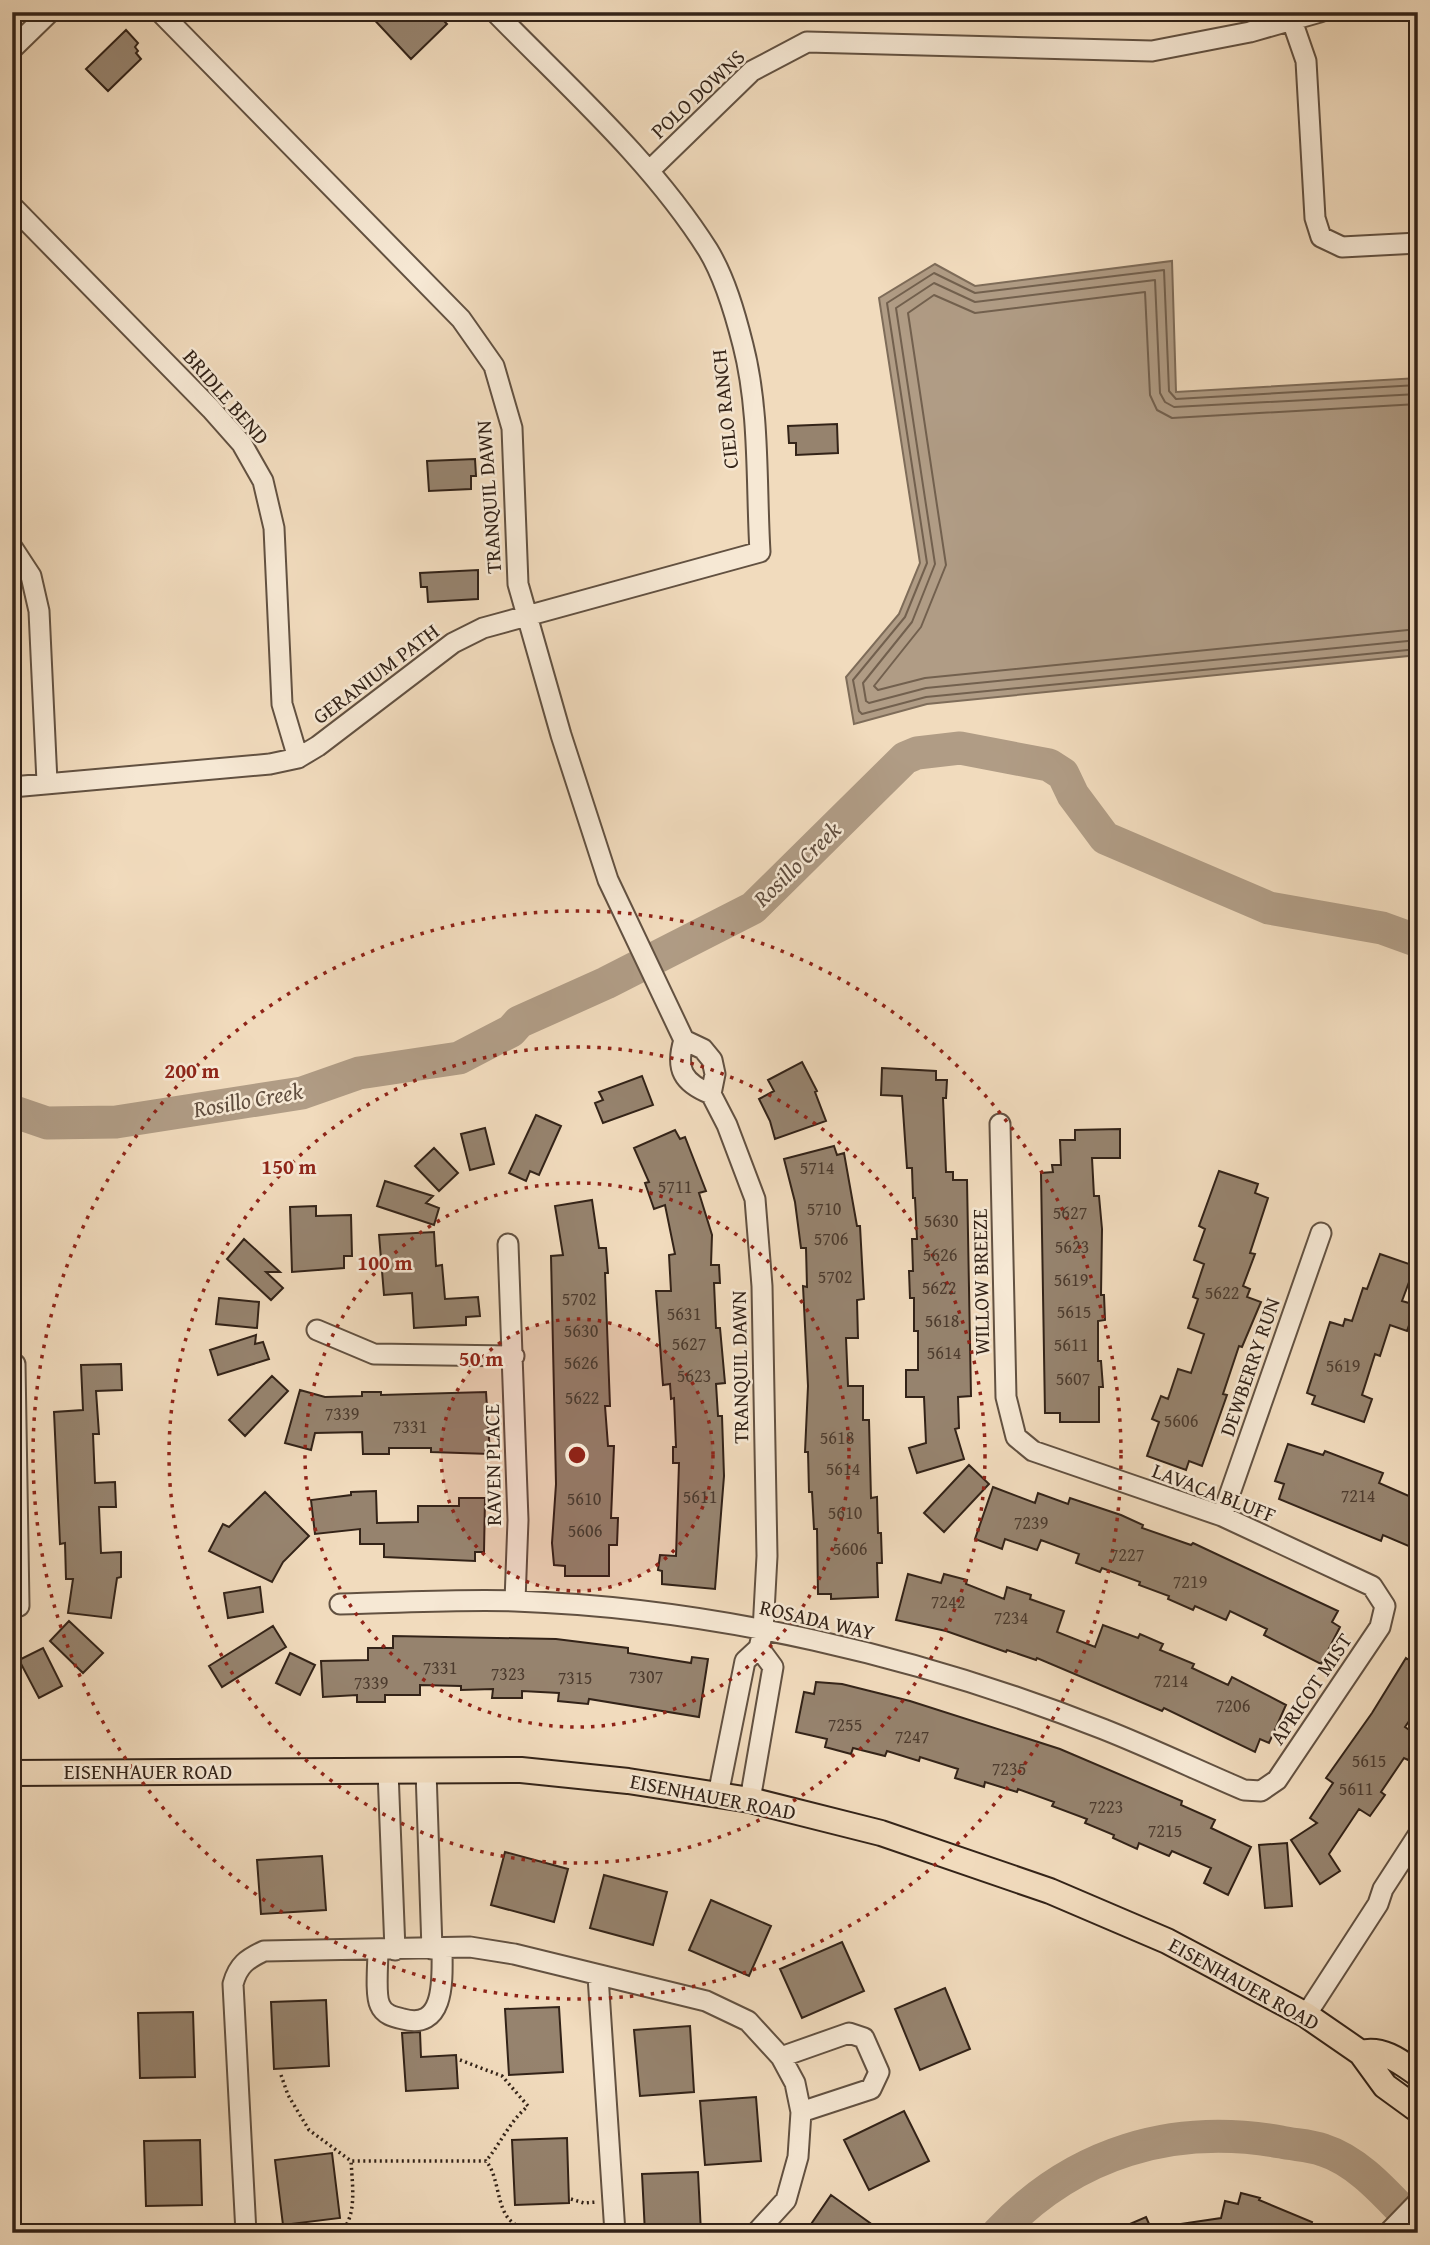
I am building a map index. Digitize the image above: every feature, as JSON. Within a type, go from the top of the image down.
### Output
[{"type":"main road","name":"EISENHAUER ROAD","points":[[12,1773],[521,1770],[628,1780],[750,1800],[881,1833],[1050,1891],[1167,1941],[1306,2015],[1361,2053],[1385,2086],[1418,2110]]},
{"type":"main road","name":"EISENHAUER ROAD","points":[[1361,2053],[1372,2050],[1398,2060],[1418,2074]]},
{"type":"main road","points":[[1385,2086],[1398,2081],[1418,2090]]},
{"type":"street","points":[[12,49],[50,12]]},
{"type":"street","name":"TRANQUIL DAWN","points":[[160,12],[461,319],[494,366],[512,428],[518,584],[526,615],[608,880],[684,1041],[679,1061],[683,1075],[692,1086],[711,1094]]},
{"type":"street","name":"CIELO RANCH","points":[[495,12],[649,171],[709,251],[741,336],[752,411],[760,552]]},
{"type":"street","name":"POLO DOWNS","points":[[649,171],[752,71],[807,42],[1152,51],[1250,33],[1291,16],[1320,12]]},
{"type":"street","points":[[1291,16],[1306,61],[1315,218],[1321,237],[1342,247],[1418,243]]},
{"type":"street","name":"BRIDLE BEND","points":[[12,206],[211,409],[242,444],[263,481],[274,528],[282,704],[298,758]]},
{"type":"street","points":[[12,547],[31,576],[38,611],[47,782]]},
{"type":"street","name":"GERANIUM PATH","points":[[12,787],[270,764],[298,758],[318,747],[453,643],[483,628],[760,552]]},
{"type":"street","name":"TRANQUIL DAWN","points":[[684,1041],[703,1049],[712,1060],[715,1074],[711,1094],[727,1125],[755,1199],[762,1326],[767,1556],[761,1639],[773,1667],[750,1800]]},
{"type":"street","name":"WILLOW BREEZE","points":[[1000,1124],[1006,1397],[1016,1437]]},
{"type":"street","name":"DEWBERRY RUN","points":[[1222,1516],[1321,1233]]},
{"type":"street","name":"RAVEN PLACE","points":[[508,1244],[518,1520],[515,1601]]},
{"type":"street","points":[[317,1330],[374,1354],[514,1356]]},
{"type":"street","points":[[15,1364],[15,1606]]},
{"type":"street","name":"LAVACA BLUFF","points":[[1016,1437],[1033,1451],[1222,1516],[1371,1586],[1385,1606]]},
{"type":"street","name":"ROSADA WAY","points":[[340,1604],[515,1601],[623,1610],[761,1639],[803,1638],[947,1676],[1102,1729],[1244,1790],[1261,1791]]},
{"type":"street","name":"APRICOT MIST","points":[[1261,1791],[1276,1780],[1380,1627],[1385,1606]]},
{"type":"street","name":"TRANQUIL DAWN","points":[[718,1795],[745,1661],[761,1639]]},
{"type":"street","points":[[388,1770],[387,1950],[379,2005],[389,2015],[408,2021],[427,2018],[437,2007],[442,1994],[426,1771]]},
{"type":"street","points":[[1306,2015],[1378,1904],[1383,1889],[1418,1835]]},
{"type":"street","points":[[246,2233],[233,1984],[237,1969],[248,1959],[264,1951],[470,1947],[514,1954],[706,2001],[748,2021],[781,2057],[795,2083],[802,2112],[798,2157],[786,2200],[757,2233]]},
{"type":"street","points":[[598,1976],[615,2233]]},
{"type":"street","points":[[781,2057],[849,2033],[864,2038],[879,2072],[871,2089],[802,2112]]},
{"type":"street","points":[[1388,2233],[1418,2202]]},
{"type":"path","points":[[281,2075],[288,2095],[309,2130],[327,2147],[351,2160],[485,2161],[500,2144],[514,2117],[528,2106],[502,2076],[460,2060]]},
{"type":"path","points":[[340,2233],[348,2225],[351,2213],[351,2160]]},
{"type":"path","points":[[485,2161],[495,2175],[505,2215],[520,2227],[554,2233]]},
{"type":"path","points":[[571,2199],[583,2203],[613,2200]]},
{"type":"water","points":[[1172,261],[1176,392],[1418,378],[1418,655],[927,704],[854,724],[846,677],[899,614],[920,563],[879,298],[935,264],[975,286]]},
{"type":"building","points":[[367,12],[435,12],[447,24],[411,59]]},
{"type":"building","points":[[126,30],[138,43],[135,47],[138,51],[136,53],[141,59],[108,91],[86,69]]},
{"type":"building","points":[[837,424],[838,453],[796,455],[796,443],[789,443],[788,426]]},
{"type":"building","points":[[475,459],[476,476],[471,476],[471,489],[429,491],[427,461]]},
{"type":"building","points":[[478,570],[478,599],[428,602],[427,587],[421,587],[420,573]]},
{"type":"building","points":[[802,1062],[817,1091],[815,1092],[826,1121],[775,1139],[759,1099],[774,1091],[768,1080]]},
{"type":"building","points":[[882,1068],[936,1071],[936,1080],[947,1080],[946,1098],[943,1098],[946,1172],[953,1172],[953,1180],[967,1180],[971,1396],[958,1397],[959,1428],[955,1429],[964,1459],[917,1473],[909,1448],[926,1443],[924,1397],[906,1397],[906,1370],[918,1370],[918,1331],[914,1331],[914,1298],[910,1298],[909,1271],[913,1271],[912,1239],[917,1239],[915,1198],[912,1168],[907,1168],[902,1096],[881,1095]]},
{"type":"building","points":[[642,1076],[653,1105],[603,1123],[595,1103],[603,1100],[599,1092]]},
{"type":"building","points":[[536,1115],[561,1126],[539,1175],[530,1171],[526,1181],[509,1173]]},
{"type":"building","points":[[485,1128],[494,1164],[470,1170],[461,1134]]},
{"type":"building","points":[[1120,1129],[1120,1158],[1092,1158],[1094,1196],[1099,1196],[1102,1229],[1101,1295],[1104,1295],[1105,1320],[1098,1321],[1098,1361],[1101,1361],[1103,1387],[1099,1387],[1099,1422],[1060,1422],[1060,1413],[1045,1413],[1041,1173],[1053,1172],[1052,1165],[1061,1165],[1060,1140],[1075,1140],[1075,1130]]},
{"type":"building","points":[[675,1130],[680,1139],[685,1137],[706,1191],[699,1193],[712,1235],[711,1265],[719,1265],[720,1283],[714,1283],[716,1328],[720,1328],[725,1383],[716,1384],[718,1416],[722,1416],[724,1476],[715,1589],[662,1584],[662,1571],[658,1570],[660,1555],[676,1556],[679,1463],[673,1463],[673,1447],[676,1447],[674,1398],[671,1399],[670,1384],[663,1385],[656,1291],[671,1291],[669,1255],[675,1254],[665,1205],[654,1209],[645,1183],[649,1182],[634,1148]]},
{"type":"building","points":[[834,1146],[837,1155],[844,1153],[857,1226],[860,1226],[864,1299],[857,1300],[858,1338],[846,1338],[848,1386],[863,1386],[863,1420],[869,1420],[871,1498],[877,1497],[878,1533],[881,1533],[882,1563],[877,1563],[878,1597],[831,1599],[831,1594],[818,1594],[817,1529],[814,1529],[812,1492],[809,1492],[808,1452],[805,1452],[808,1386],[803,1286],[807,1287],[806,1248],[801,1248],[795,1202],[784,1159]]},
{"type":"building","points":[[434,1148],[458,1173],[439,1191],[415,1166]]},
{"type":"building","points":[[1219,1171],[1258,1184],[1255,1193],[1268,1198],[1250,1253],[1255,1254],[1243,1286],[1250,1289],[1247,1297],[1261,1302],[1242,1347],[1239,1346],[1223,1394],[1227,1395],[1202,1466],[1189,1461],[1186,1470],[1147,1456],[1159,1422],[1152,1419],[1161,1396],[1168,1399],[1178,1369],[1191,1373],[1204,1334],[1188,1328],[1198,1299],[1193,1297],[1204,1264],[1194,1260],[1205,1229],[1199,1226]]},
{"type":"building","points":[[385,1181],[433,1196],[426,1203],[439,1208],[434,1225],[377,1206]]},
{"type":"building","points":[[592,1200],[599,1248],[606,1248],[608,1273],[605,1273],[610,1406],[605,1406],[608,1446],[614,1446],[611,1518],[618,1518],[617,1545],[609,1545],[609,1576],[565,1576],[565,1566],[554,1565],[552,1543],[556,1484],[551,1256],[563,1255],[555,1206]]},
{"type":"building","points":[[316,1206],[316,1216],[351,1215],[352,1256],[344,1256],[344,1268],[292,1272],[290,1207]]},
{"type":"building","points":[[434,1232],[436,1266],[442,1265],[445,1299],[478,1297],[480,1316],[466,1317],[466,1325],[414,1328],[412,1293],[384,1295],[379,1235]]},
{"type":"building","points":[[244,1239],[280,1272],[266,1272],[283,1288],[271,1300],[227,1259]]},
{"type":"building","points":[[1380,1254],[1415,1266],[1402,1301],[1416,1305],[1407,1331],[1390,1325],[1380,1356],[1375,1354],[1362,1395],[1372,1399],[1364,1422],[1312,1404],[1315,1396],[1307,1393],[1330,1322],[1343,1326],[1345,1319],[1352,1321],[1363,1288],[1367,1289]]},
{"type":"building","points":[[219,1298],[259,1302],[257,1328],[216,1324]]},
{"type":"building","points":[[256,1335],[255,1344],[263,1342],[269,1359],[218,1375],[210,1350]]},
{"type":"building","points":[[121,1364],[122,1390],[96,1391],[99,1434],[93,1434],[95,1483],[115,1482],[116,1507],[99,1507],[101,1553],[121,1552],[121,1577],[117,1578],[111,1618],[68,1613],[73,1579],[66,1579],[65,1543],[60,1544],[54,1412],[83,1410],[81,1365]]},
{"type":"building","points":[[272,1376],[288,1391],[245,1436],[229,1420]]},
{"type":"building","points":[[300,1390],[325,1397],[362,1396],[362,1392],[381,1392],[381,1395],[486,1392],[490,1454],[431,1452],[431,1448],[389,1448],[389,1454],[363,1454],[362,1432],[315,1433],[311,1450],[285,1443]]},
{"type":"building","points":[[1288,1444],[1323,1455],[1325,1451],[1383,1473],[1379,1483],[1418,1500],[1418,1550],[1383,1535],[1381,1541],[1279,1499],[1284,1484],[1275,1481]]},
{"type":"building","points":[[969,1465],[989,1484],[944,1532],[924,1513]]},
{"type":"building","points":[[993,1487],[1035,1503],[1038,1493],[1068,1504],[1070,1498],[1121,1515],[1143,1525],[1142,1528],[1191,1545],[1193,1543],[1338,1611],[1332,1622],[1340,1627],[1321,1664],[1264,1635],[1267,1629],[1230,1611],[1226,1620],[1195,1606],[1193,1610],[1168,1599],[1169,1596],[1139,1585],[1140,1582],[1102,1568],[1100,1572],[1076,1563],[1079,1554],[1041,1540],[1037,1550],[1005,1539],[1002,1549],[975,1539]]},
{"type":"building","points":[[376,1491],[377,1523],[418,1522],[418,1506],[459,1506],[459,1498],[485,1498],[484,1552],[475,1552],[475,1561],[384,1557],[384,1544],[360,1544],[360,1529],[315,1534],[311,1500],[351,1495],[351,1492]]},
{"type":"building","points":[[265,1492],[309,1536],[283,1562],[272,1582],[209,1551],[223,1524],[229,1527]]},
{"type":"building","points":[[908,1574],[941,1583],[944,1574],[967,1580],[966,1584],[1004,1599],[1007,1587],[1031,1595],[1030,1599],[1064,1611],[1057,1632],[1095,1647],[1103,1625],[1138,1638],[1140,1634],[1163,1644],[1160,1650],[1194,1664],[1192,1668],[1228,1685],[1232,1677],[1286,1705],[1269,1743],[1260,1739],[1255,1752],[1164,1708],[1162,1711],[1037,1658],[1036,1660],[1007,1650],[1006,1652],[946,1631],[896,1620]]},
{"type":"building","points":[[260,1587],[263,1612],[228,1618],[224,1593]]},
{"type":"building","points":[[69,1621],[103,1653],[83,1673],[50,1641]]},
{"type":"building","points":[[273,1626],[286,1647],[222,1687],[209,1666]]},
{"type":"building","points":[[393,1636],[556,1639],[628,1648],[628,1653],[691,1663],[692,1657],[708,1659],[699,1717],[589,1699],[588,1704],[558,1701],[559,1693],[522,1691],[522,1698],[492,1698],[493,1689],[461,1690],[461,1686],[420,1685],[420,1695],[385,1695],[385,1702],[357,1702],[357,1695],[323,1697],[321,1661],[368,1660],[368,1648],[393,1648]]},
{"type":"building","points":[[43,1648],[62,1686],[39,1698],[19,1660]]},
{"type":"building","points":[[290,1653],[315,1665],[300,1695],[276,1683]]},
{"type":"building","points":[[1406,1658],[1418,1666],[1418,1708],[1405,1727],[1418,1736],[1418,1746],[1408,1760],[1404,1758],[1381,1792],[1385,1795],[1370,1816],[1359,1809],[1329,1854],[1340,1871],[1320,1884],[1291,1840],[1317,1823],[1310,1818],[1333,1783],[1326,1778],[1372,1713]]},
{"type":"building","points":[[816,1682],[842,1684],[910,1701],[1060,1749],[1182,1801],[1181,1805],[1215,1820],[1211,1828],[1251,1847],[1228,1895],[1204,1883],[1211,1868],[1172,1851],[1169,1856],[1139,1843],[1137,1849],[1113,1838],[1114,1835],[1085,1823],[1087,1819],[1052,1806],[1054,1802],[1018,1789],[1017,1792],[985,1782],[984,1787],[955,1778],[958,1769],[920,1757],[919,1761],[887,1751],[885,1756],[853,1748],[851,1754],[825,1747],[827,1739],[796,1732],[804,1692],[814,1694]]},
{"type":"building","points":[[1287,1843],[1292,1906],[1265,1908],[1259,1845]]},
{"type":"building","points":[[505,1852],[568,1869],[554,1922],[491,1905]]},
{"type":"building","points":[[322,1856],[326,1910],[261,1914],[257,1860]]},
{"type":"building","points":[[604,1875],[667,1892],[653,1945],[590,1928]]},
{"type":"building","points":[[711,1900],[771,1926],[749,1976],[689,1950]]},
{"type":"building","points":[[842,1942],[864,1991],[802,2018],[780,1969]]},
{"type":"building","points":[[945,1988],[970,2049],[920,2070],[895,2009]]},
{"type":"building","points":[[326,2000],[329,2066],[274,2069],[271,2002]]},
{"type":"building","points":[[559,2007],[563,2072],[509,2075],[505,2009]]},
{"type":"building","points":[[193,2012],[195,2077],[140,2078],[138,2013]]},
{"type":"building","points":[[690,2026],[694,2092],[640,2096],[634,2030]]},
{"type":"building","points":[[420,2032],[421,2057],[456,2055],[458,2088],[406,2091],[402,2033]]},
{"type":"building","points":[[756,2097],[761,2161],[705,2165],[700,2101]]},
{"type":"building","points":[[904,2111],[929,2161],[869,2190],[844,2140]]},
{"type":"building","points":[[567,2138],[569,2203],[515,2205],[512,2140]]},
{"type":"building","points":[[200,2140],[202,2205],[146,2206],[144,2141]]},
{"type":"building","points":[[332,2153],[340,2218],[283,2225],[275,2160]]},
{"type":"building","points":[[698,2172],[701,2233],[645,2233],[642,2174]]},
{"type":"building","points":[[1241,2193],[1260,2198],[1259,2200],[1312,2222],[1308,2233],[1181,2233],[1180,2224],[1221,2218],[1225,2201],[1238,2204]]},
{"type":"building","points":[[831,2195],[884,2233],[805,2233]]},
{"type":"building","points":[[1146,2217],[1153,2233],[1109,2233]]},
{"type":"waterway","name":"Rosillo Creek","points":[[12,1111],[47,1123],[116,1122],[302,1093],[359,1073],[459,1058],[511,1031],[519,1022],[606,983],[753,908],[905,758],[917,753],[960,748],[1049,765],[1063,774],[1073,795],[1105,838],[1269,908],[1382,928],[1418,941]]},
{"type":"waterway","points":[[998,2233],[1028,2205],[1059,2182],[1092,2164],[1128,2150],[1164,2141],[1202,2137],[1241,2137],[1323,2150],[1362,2172],[1418,2227]]}]
